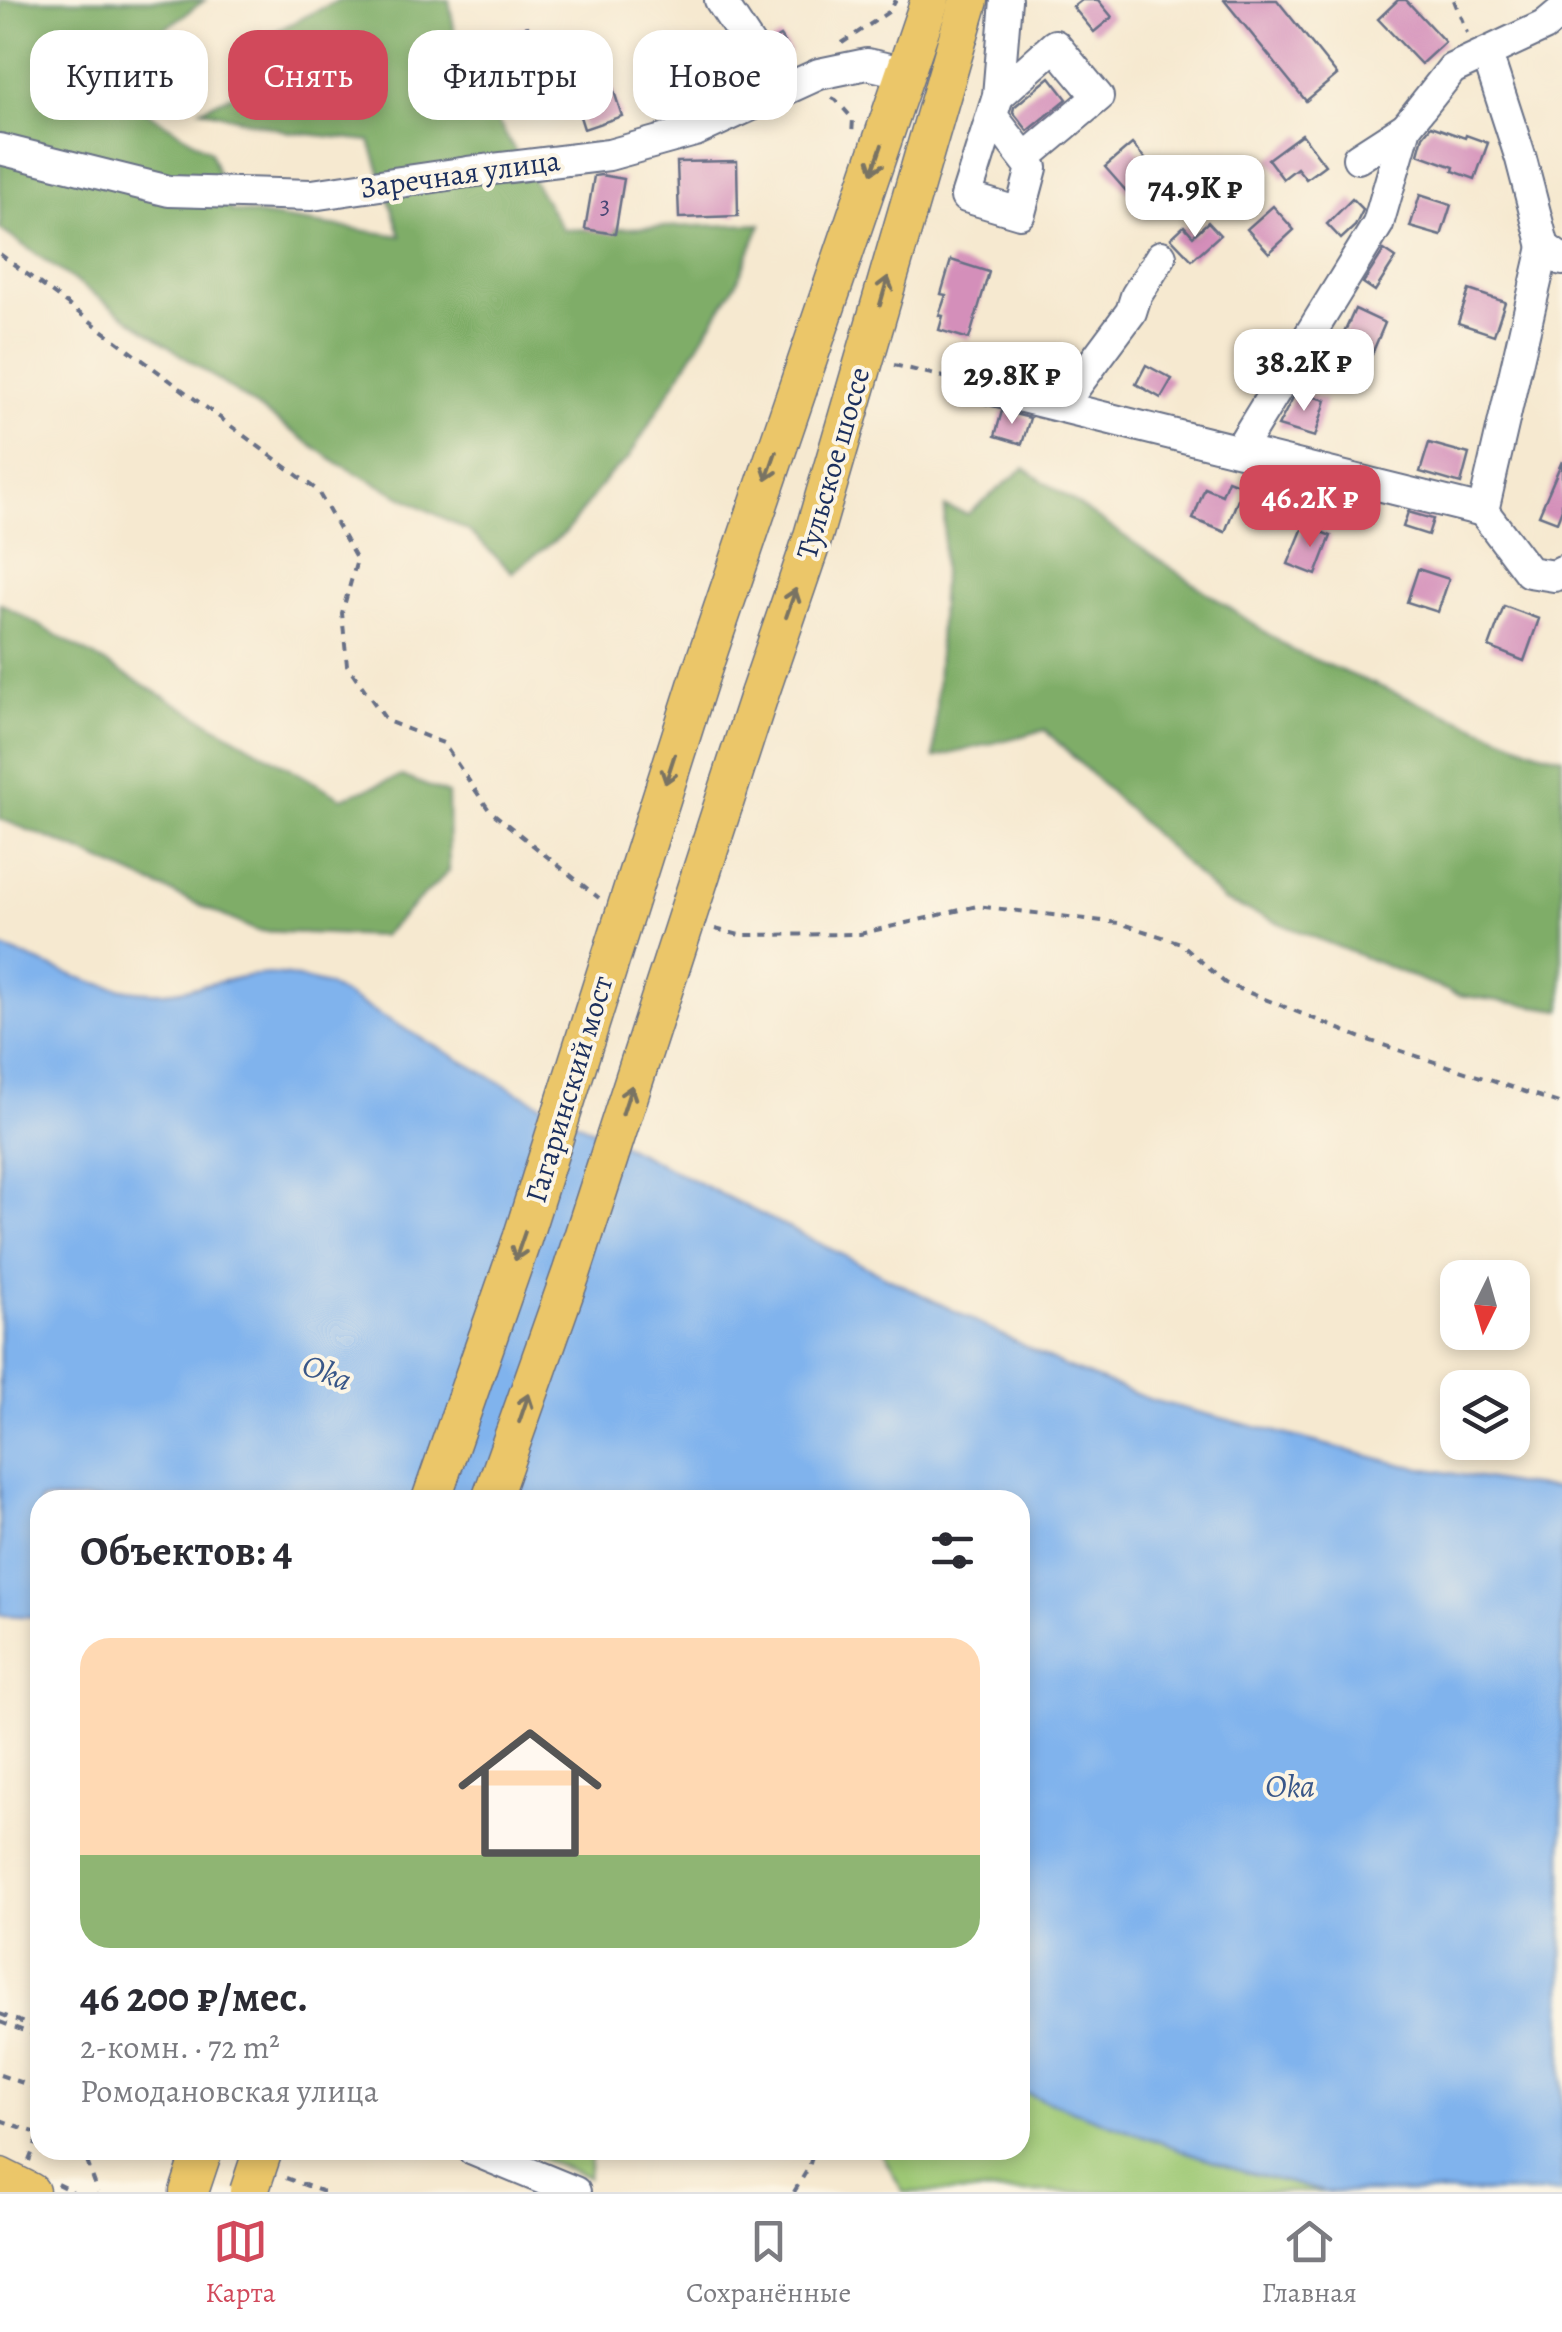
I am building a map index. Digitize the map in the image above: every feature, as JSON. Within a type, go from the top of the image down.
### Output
[{"type":"main road","name":"Тульское шоссе","points":[[700,676],[930,0]]},
{"type":"main road","name":"Тульское шоссе","points":[[758,695],[811,543],[969,0]]},
{"type":"main road","name":"Гагаринский мост","points":[[434,1490],[522,1239],[700,676]]},
{"type":"main road","name":"Гагаринский мост","points":[[495,1490],[572,1270],[758,695]]},
{"type":"main road","points":[[189,2192],[200,2160]]},
{"type":"main road","points":[[248,2192],[260,2160]]},
{"type":"main road","points":[[258,2192],[263,2160]]},
{"type":"main road","points":[[0,2178],[30,2192]]},
{"type":"street","points":[[720,0],[740,30]]},
{"type":"street","points":[[995,106],[1032,168],[1020,212],[966,198],[995,106],[1006,0]]},
{"type":"street","points":[[1239,450],[1378,224],[1372,172],[1452,69],[1488,54],[1546,12]]},
{"type":"street","points":[[995,106],[1055,45],[1098,97],[1025,158]]},
{"type":"street","points":[[1483,511],[1553,253],[1488,54]]},
{"type":"street","name":"Заречная улица","points":[[797,83],[818,74],[867,64],[907,73]]},
{"type":"street","name":"Заречная улица","points":[[0,148],[169,191],[312,195],[609,154],[717,120]]},
{"type":"street","points":[[1060,406],[1131,312],[1136,296],[1161,256]]},
{"type":"street","points":[[968,384],[1483,511],[1529,572],[1554,576],[1562,571]]},
{"type":"street","points":[[497,2160],[575,2192]]},
{"type":"path","points":[[1454,0],[1468,37],[1488,54]]},
{"type":"path","points":[[826,97],[836,100],[852,119],[852,135]]},
{"type":"path","points":[[884,362],[968,384]]},
{"type":"path","points":[[0,2014],[30,2025]]},
{"type":"path","points":[[0,2022],[30,2033]]},
{"type":"path","points":[[0,2075],[30,2086]]},
{"type":"path","points":[[0,2120],[30,2130]]},
{"type":"path","points":[[87,2160],[98,2192]]},
{"type":"path","points":[[794,2192],[812,2160]]},
{"type":"green space","points":[[0,0],[205,0],[164,30],[30,30],[30,120],[160,120],[210,151],[231,211],[401,236],[370,141],[290,132],[244,120],[388,120],[388,30],[278,30],[339,0],[449,0],[454,30],[408,30],[408,120],[497,120],[563,230],[761,224],[737,282],[628,459],[608,476],[566,532],[512,572],[470,532],[339,464],[0,229]]},
{"type":"green space","points":[[228,97],[228,116],[208,111],[208,106]]},
{"type":"green space","points":[[1024,468],[1293,651],[1537,751],[1562,757],[1562,1010],[1458,995],[1224,901],[1045,730],[934,758],[945,507],[968,514]]},
{"type":"green space","points":[[0,603],[342,798],[402,776],[448,794],[449,871],[382,936],[257,931],[0,819]]},
{"type":"green space","points":[[1030,2095],[1234,2169],[1325,2192],[903,2192],[885,2160],[1030,2160]]},
{"type":"green space","points":[[546,2160],[590,2160],[588,2177]]},
{"type":"water","name":"Oka","points":[[0,947],[102,985],[144,992],[177,991],[266,974],[327,985],[519,1093],[1068,1368],[1151,1400],[1404,1465],[1562,1489],[1562,2192],[1325,2192],[1234,2169],[1030,2095],[1030,1490],[30,1490],[30,1616],[0,1615]]},
{"type":"building","points":[[1082,0],[1098,0],[1112,17],[1094,32],[1073,7]]},
{"type":"building","points":[[1224,0],[1277,0],[1337,75],[1306,101]]},
{"type":"building","points":[[1398,0],[1406,0],[1445,42],[1421,64],[1378,19]]},
{"type":"building","points":[[1050,77],[1067,99],[1028,131],[1013,112],[1014,107]]},
{"type":"building","points":[[613,88],[622,116],[613,119]]},
{"type":"building","points":[[581,120],[610,120],[584,129]]},
{"type":"building","points":[[1431,126],[1488,143],[1475,179],[1418,154],[1423,136]]},
{"type":"building","points":[[1302,134],[1325,165],[1306,179],[1297,168],[1283,179],[1268,159]]},
{"type":"building","points":[[1132,144],[1154,169],[1127,192],[1105,167]]},
{"type":"building","points":[[737,161],[738,216],[679,218],[677,162]]},
{"type":"building","points":[[594,176],[624,179],[615,234],[585,229]]},
{"type":"building","points":[[1420,195],[1451,205],[1441,236],[1410,227]]},
{"type":"building","points":[[1352,199],[1363,210],[1355,226],[1341,239],[1327,224]]},
{"type":"building","points":[[1273,206],[1294,230],[1269,253],[1247,229]]},
{"type":"building","points":[[1208,222],[1220,235],[1192,260],[1171,238],[1184,226],[1193,236]]},
{"type":"building","points":[[1384,250],[1396,258],[1375,291],[1363,283]]},
{"type":"building","points":[[951,260],[989,272],[969,339],[939,330],[946,295],[941,294]]},
{"type":"building","points":[[1469,290],[1505,302],[1494,335],[1458,323]]},
{"type":"building","points":[[1355,309],[1385,323],[1371,356],[1340,342]]},
{"type":"building","points":[[1146,365],[1172,379],[1161,398],[1136,384]]},
{"type":"building","points":[[1296,392],[1326,400],[1315,437],[1278,426]]},
{"type":"building","points":[[1002,411],[1030,418],[1022,444],[995,436]]},
{"type":"building","points":[[1429,443],[1469,454],[1461,484],[1420,472]]},
{"type":"building","points":[[1562,461],[1562,509],[1557,522],[1539,515]]},
{"type":"building","points":[[1228,480],[1243,486],[1225,532],[1193,519],[1205,488],[1222,495]]},
{"type":"building","points":[[1408,512],[1433,519],[1428,535],[1403,527]]},
{"type":"building","points":[[1304,525],[1331,536],[1316,575],[1288,564]]},
{"type":"building","points":[[1418,569],[1449,579],[1438,612],[1407,602]]},
{"type":"building","points":[[1504,606],[1539,619],[1524,661],[1489,647]]}]
